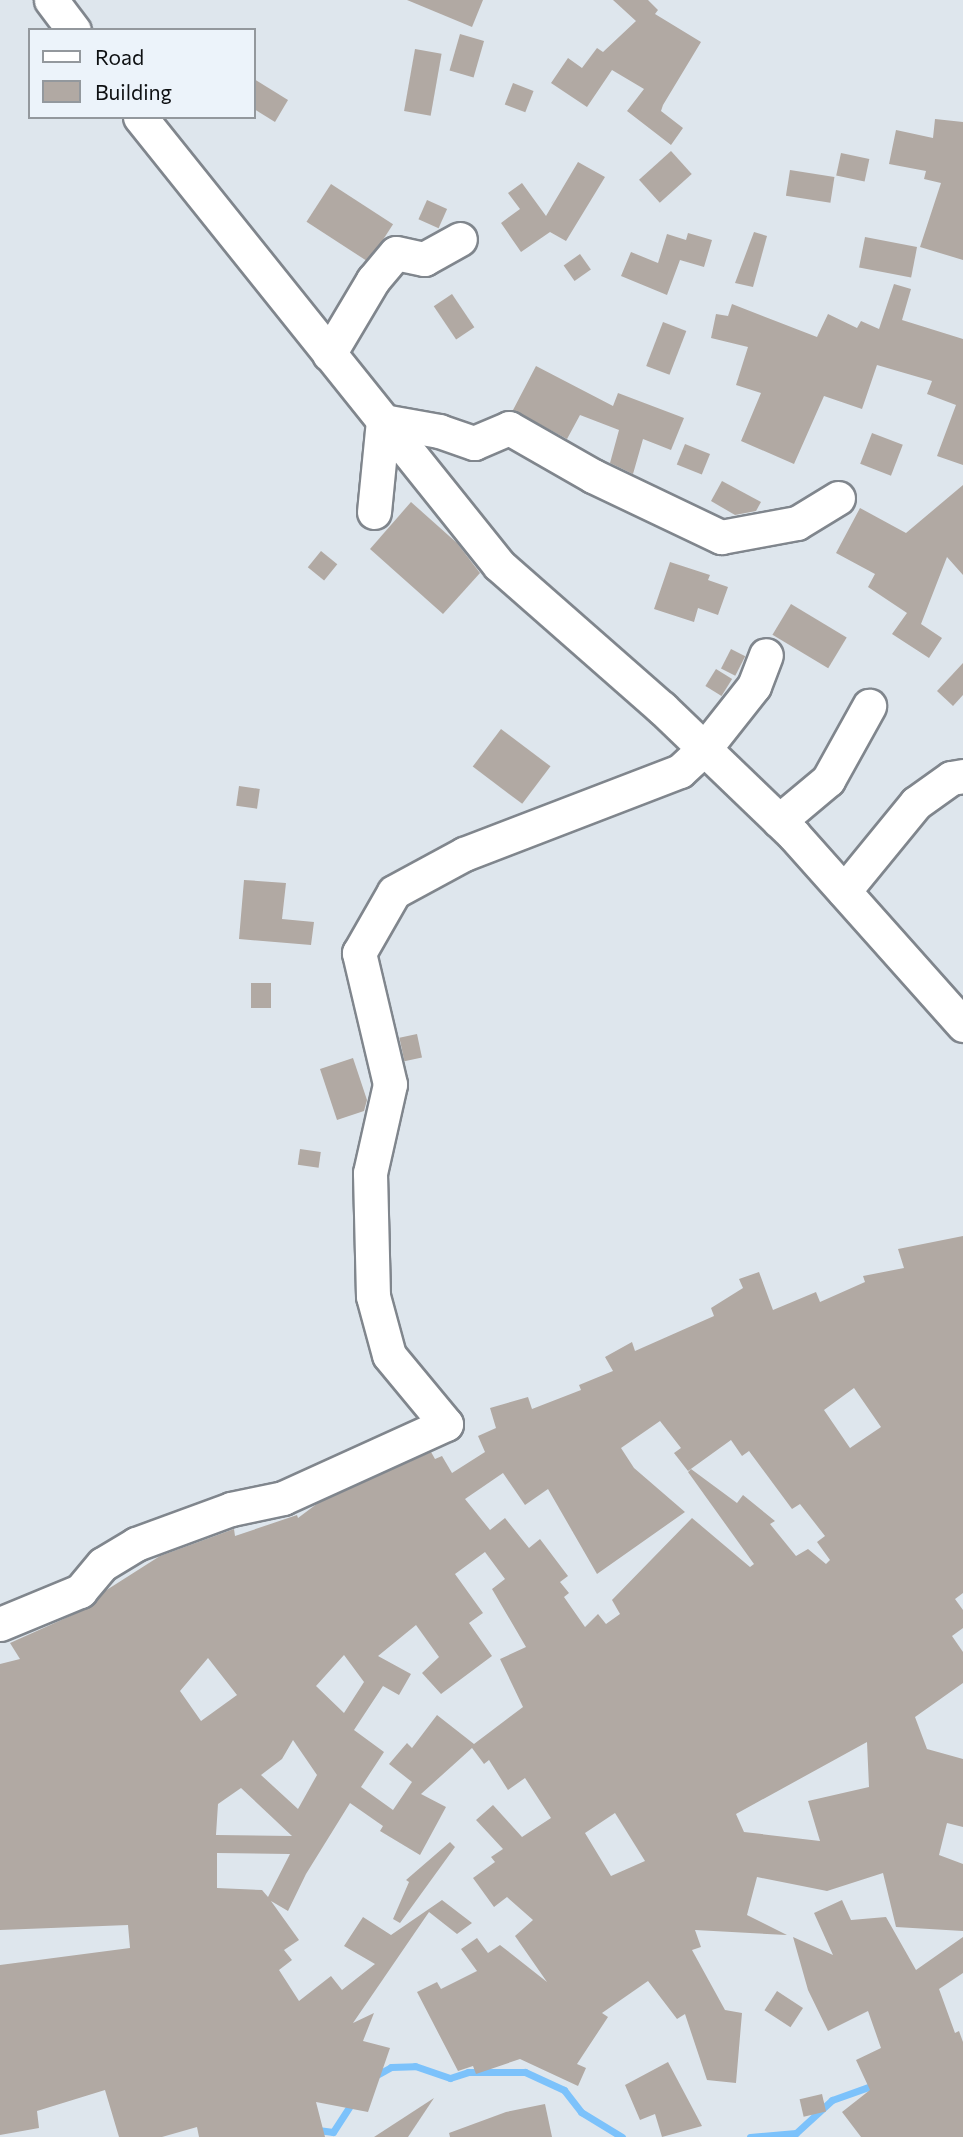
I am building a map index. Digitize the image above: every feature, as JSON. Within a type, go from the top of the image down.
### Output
[{"type":"street","points":[[51,0],[72,28]]},
{"type":"street","points":[[142,119],[499,565],[705,748],[779,821],[963,1026]]},
{"type":"street","points":[[329,354],[373,280],[396,253],[425,259],[460,239]]},
{"type":"street","points":[[383,421],[439,431],[474,443],[509,428],[593,476],[721,537],[797,523],[838,498]]},
{"type":"street","points":[[374,512],[383,421]]},
{"type":"street","points":[[0,1624],[80,1591],[103,1564],[136,1545],[231,1509],[283,1498],[446,1424],[389,1355],[373,1296],[370,1173],[390,1084],[359,953],[394,892],[464,854],[680,771],[705,748],[754,686],[766,655]]},
{"type":"street","points":[[779,821],[828,780],[869,706]]},
{"type":"street","points":[[844,891],[916,803],[951,778],[963,776]]},
{"type":"building","points":[[407,0],[483,0],[472,27]]},
{"type":"building","points":[[613,0],[648,0],[658,10],[655,14],[701,42],[661,111],[683,128],[671,145],[627,111],[644,89],[612,70],[587,107],[551,83],[568,58],[582,68],[597,48],[603,52],[636,21]]},
{"type":"building","points":[[460,34],[484,41],[474,77],[450,71]]},
{"type":"building","points":[[415,49],[442,54],[431,116],[404,111]]},
{"type":"building","points":[[256,80],[288,100],[275,122],[256,110]]},
{"type":"building","points":[[513,83],[534,91],[525,112],[505,104]]},
{"type":"building","points":[[935,119],[963,122],[963,260],[920,247],[941,183],[924,179],[926,171],[889,164],[896,130],[933,138]]},
{"type":"building","points":[[671,151],[692,174],[660,203],[639,180]]},
{"type":"building","points":[[841,153],[869,159],[865,182],[836,175]]},
{"type":"building","points":[[578,162],[605,177],[566,241],[550,232],[521,252],[501,223],[520,209],[508,193],[522,183],[546,216]]},
{"type":"building","points":[[790,170],[834,177],[830,203],[786,196]]},
{"type":"building","points":[[331,184],[393,224],[369,262],[306,222]]},
{"type":"building","points":[[427,200],[447,209],[439,228],[418,219]]},
{"type":"building","points":[[754,232],[767,236],[753,287],[735,283]]},
{"type":"building","points":[[688,233],[712,240],[704,267],[680,260],[667,295],[621,276],[631,252],[658,263],[667,234],[686,240]]},
{"type":"building","points":[[865,237],[917,247],[911,278],[859,267]]},
{"type":"building","points":[[580,254],[591,270],[575,281],[564,265]]},
{"type":"building","points":[[894,284],[911,289],[902,320],[963,339],[963,465],[937,456],[956,405],[927,394],[932,381],[877,365],[862,409],[824,396],[794,464],[741,441],[761,393],[736,385],[748,347],[711,338],[716,314],[728,316],[732,304],[817,337],[828,314],[857,328],[861,321],[879,329]]},
{"type":"building","points":[[452,294],[474,327],[456,339],[434,306]]},
{"type":"building","points":[[663,322],[686,331],[669,375],[646,366]]},
{"type":"building","points":[[536,366],[613,406],[618,393],[684,418],[671,450],[643,439],[633,474],[610,463],[619,430],[580,415],[567,439],[513,410]]},
{"type":"building","points":[[872,433],[903,445],[891,476],[860,464]]},
{"type":"building","points":[[685,444],[710,454],[702,475],[677,464]]},
{"type":"building","points":[[722,481],[761,502],[756,511],[735,515],[711,501]]},
{"type":"building","points":[[963,485],[963,575],[947,557],[921,624],[942,638],[929,658],[892,634],[907,613],[868,587],[875,574],[836,553],[860,508],[906,533]]},
{"type":"building","points":[[411,502],[457,543],[480,573],[443,614],[370,549]]},
{"type":"building","points":[[321,551],[337,564],[324,581],[308,567]]},
{"type":"building","points":[[670,562],[710,575],[708,580],[728,587],[718,615],[698,608],[694,622],[654,609]]},
{"type":"building","points":[[791,604],[847,637],[828,668],[772,635]]},
{"type":"building","points":[[731,649],[745,656],[735,676],[721,669]]},
{"type":"building","points":[[963,663],[963,695],[953,706],[937,691]]},
{"type":"building","points":[[716,669],[732,679],[722,696],[705,686]]},
{"type":"building","points":[[501,729],[551,766],[522,804],[473,767]]},
{"type":"building","points":[[239,786],[260,789],[257,809],[236,806]]},
{"type":"building","points":[[244,880],[286,883],[282,919],[314,922],[311,945],[239,939]]},
{"type":"building","points":[[251,983],[271,983],[271,1008],[251,1008]]},
{"type":"building","points":[[417,1034],[422,1057],[404,1061],[399,1038]]},
{"type":"building","points":[[353,1058],[367,1100],[364,1111],[337,1120],[320,1069]]},
{"type":"building","points":[[300,1149],[321,1152],[319,1168],[298,1165]]},
{"type":"building","points":[[963,1236],[963,1593],[955,1599],[963,1610],[963,1628],[952,1636],[963,1652],[963,1683],[915,1717],[927,1749],[963,1759],[963,1827],[947,1823],[939,1855],[963,1864],[963,1931],[896,1927],[883,1873],[827,1891],[757,1877],[747,1915],[787,1935],[695,1930],[701,1947],[692,1950],[725,2010],[742,2013],[736,2083],[707,2080],[685,2014],[677,2019],[648,1981],[602,2013],[608,2017],[577,2064],[586,2068],[578,2086],[520,2059],[476,2074],[473,2066],[458,2071],[417,1992],[437,1982],[441,1989],[477,1971],[461,1949],[477,1938],[488,1953],[500,1945],[547,1982],[515,1936],[533,1920],[507,1897],[494,1907],[473,1878],[495,1862],[491,1857],[503,1849],[476,1820],[493,1805],[522,1837],[551,1818],[525,1778],[508,1790],[489,1760],[484,1764],[472,1748],[421,1794],[446,1807],[420,1855],[380,1831],[383,1826],[350,1803],[306,1874],[288,1911],[271,1901],[299,1940],[284,1950],[292,1960],[279,1970],[299,2001],[331,1976],[342,1990],[375,1964],[344,1946],[363,1917],[391,1935],[442,1900],[472,1923],[457,1934],[429,1912],[353,2023],[374,2013],[363,2041],[390,2048],[368,2112],[316,2102],[325,2137],[199,2137],[197,2127],[162,2137],[119,2137],[105,2090],[37,2111],[39,2128],[0,2135],[0,1965],[130,1948],[128,1925],[0,1930],[0,1664],[20,1659],[10,1643],[88,1608],[105,1591],[160,1556],[234,1529],[235,1536],[297,1515],[298,1518],[318,1503],[431,1452],[435,1459],[442,1456],[452,1473],[485,1452],[478,1436],[496,1428],[490,1408],[528,1397],[532,1409],[581,1390],[579,1385],[613,1371],[605,1357],[632,1342],[635,1351],[714,1316],[711,1308],[743,1288],[739,1279],[759,1272],[773,1310],[816,1292],[820,1302],[865,1282],[863,1276],[904,1268],[898,1249]],"holes":[[[854,1388],[881,1427],[850,1448],[824,1410]],[[660,1421],[681,1448],[674,1453],[688,1471],[731,1440],[742,1456],[749,1451],[792,1509],[800,1504],[825,1536],[817,1542],[830,1560],[826,1564],[808,1549],[796,1556],[770,1524],[775,1521],[743,1495],[737,1503],[691,1469],[688,1472],[754,1564],[750,1567],[692,1518],[612,1600],[620,1614],[606,1624],[598,1614],[585,1627],[564,1597],[569,1593],[560,1582],[568,1576],[540,1539],[529,1548],[505,1518],[490,1530],[465,1499],[503,1473],[525,1505],[548,1489],[597,1574],[685,1512],[634,1468],[621,1448]],[[485,1552],[505,1579],[492,1589],[526,1647],[500,1659],[523,1707],[474,1744],[437,1715],[412,1748],[407,1743],[389,1764],[412,1782],[393,1810],[361,1787],[384,1752],[354,1730],[383,1686],[399,1695],[411,1674],[378,1656],[416,1625],[439,1657],[422,1673],[441,1694],[492,1656],[469,1623],[483,1613],[455,1574]],[[344,1655],[364,1682],[344,1713],[316,1686]],[[208,1658],[237,1695],[201,1721],[180,1691]],[[293,1740],[317,1775],[298,1809],[261,1775],[282,1759]],[[867,1742],[869,1787],[808,1801],[820,1841],[744,1832],[736,1814]],[[241,1788],[292,1836],[216,1835],[218,1804]],[[615,1813],[645,1861],[611,1876],[585,1833]],[[217,1853],[290,1854],[268,1897],[262,1890],[217,1888]]]},
{"type":"building","points":[[450,1842],[455,1847],[400,1923],[393,1919],[409,1882],[406,1880]]},
{"type":"building","points":[[842,1900],[851,1920],[886,1917],[916,1970],[963,1937],[963,1973],[939,1989],[955,2033],[959,2031],[963,2042],[963,2137],[861,2137],[842,2112],[870,2090],[856,2060],[881,2048],[868,2011],[828,2031],[808,1990],[793,1937],[833,1955],[814,1913]]},
{"type":"building","points":[[777,1991],[803,2008],[790,2027],[764,2010]]},
{"type":"building","points":[[668,2062],[702,2126],[662,2137],[655,2114],[640,2120],[625,2085]]},
{"type":"building","points":[[822,2094],[826,2112],[804,2117],[800,2099]]},
{"type":"building","points":[[434,2098],[408,2137],[374,2137]]},
{"type":"building","points":[[545,2104],[552,2137],[450,2137],[449,2133],[506,2112]]},
{"type":"waterway","points":[[375,2076],[391,2067],[415,2066],[450,2078],[468,2072],[525,2072],[564,2090],[581,2112],[622,2137]]},
{"type":"waterway","points":[[750,2137],[796,2133],[832,2100],[874,2085]]},
{"type":"waterway","points":[[318,2130],[333,2132],[352,2103]]}]
